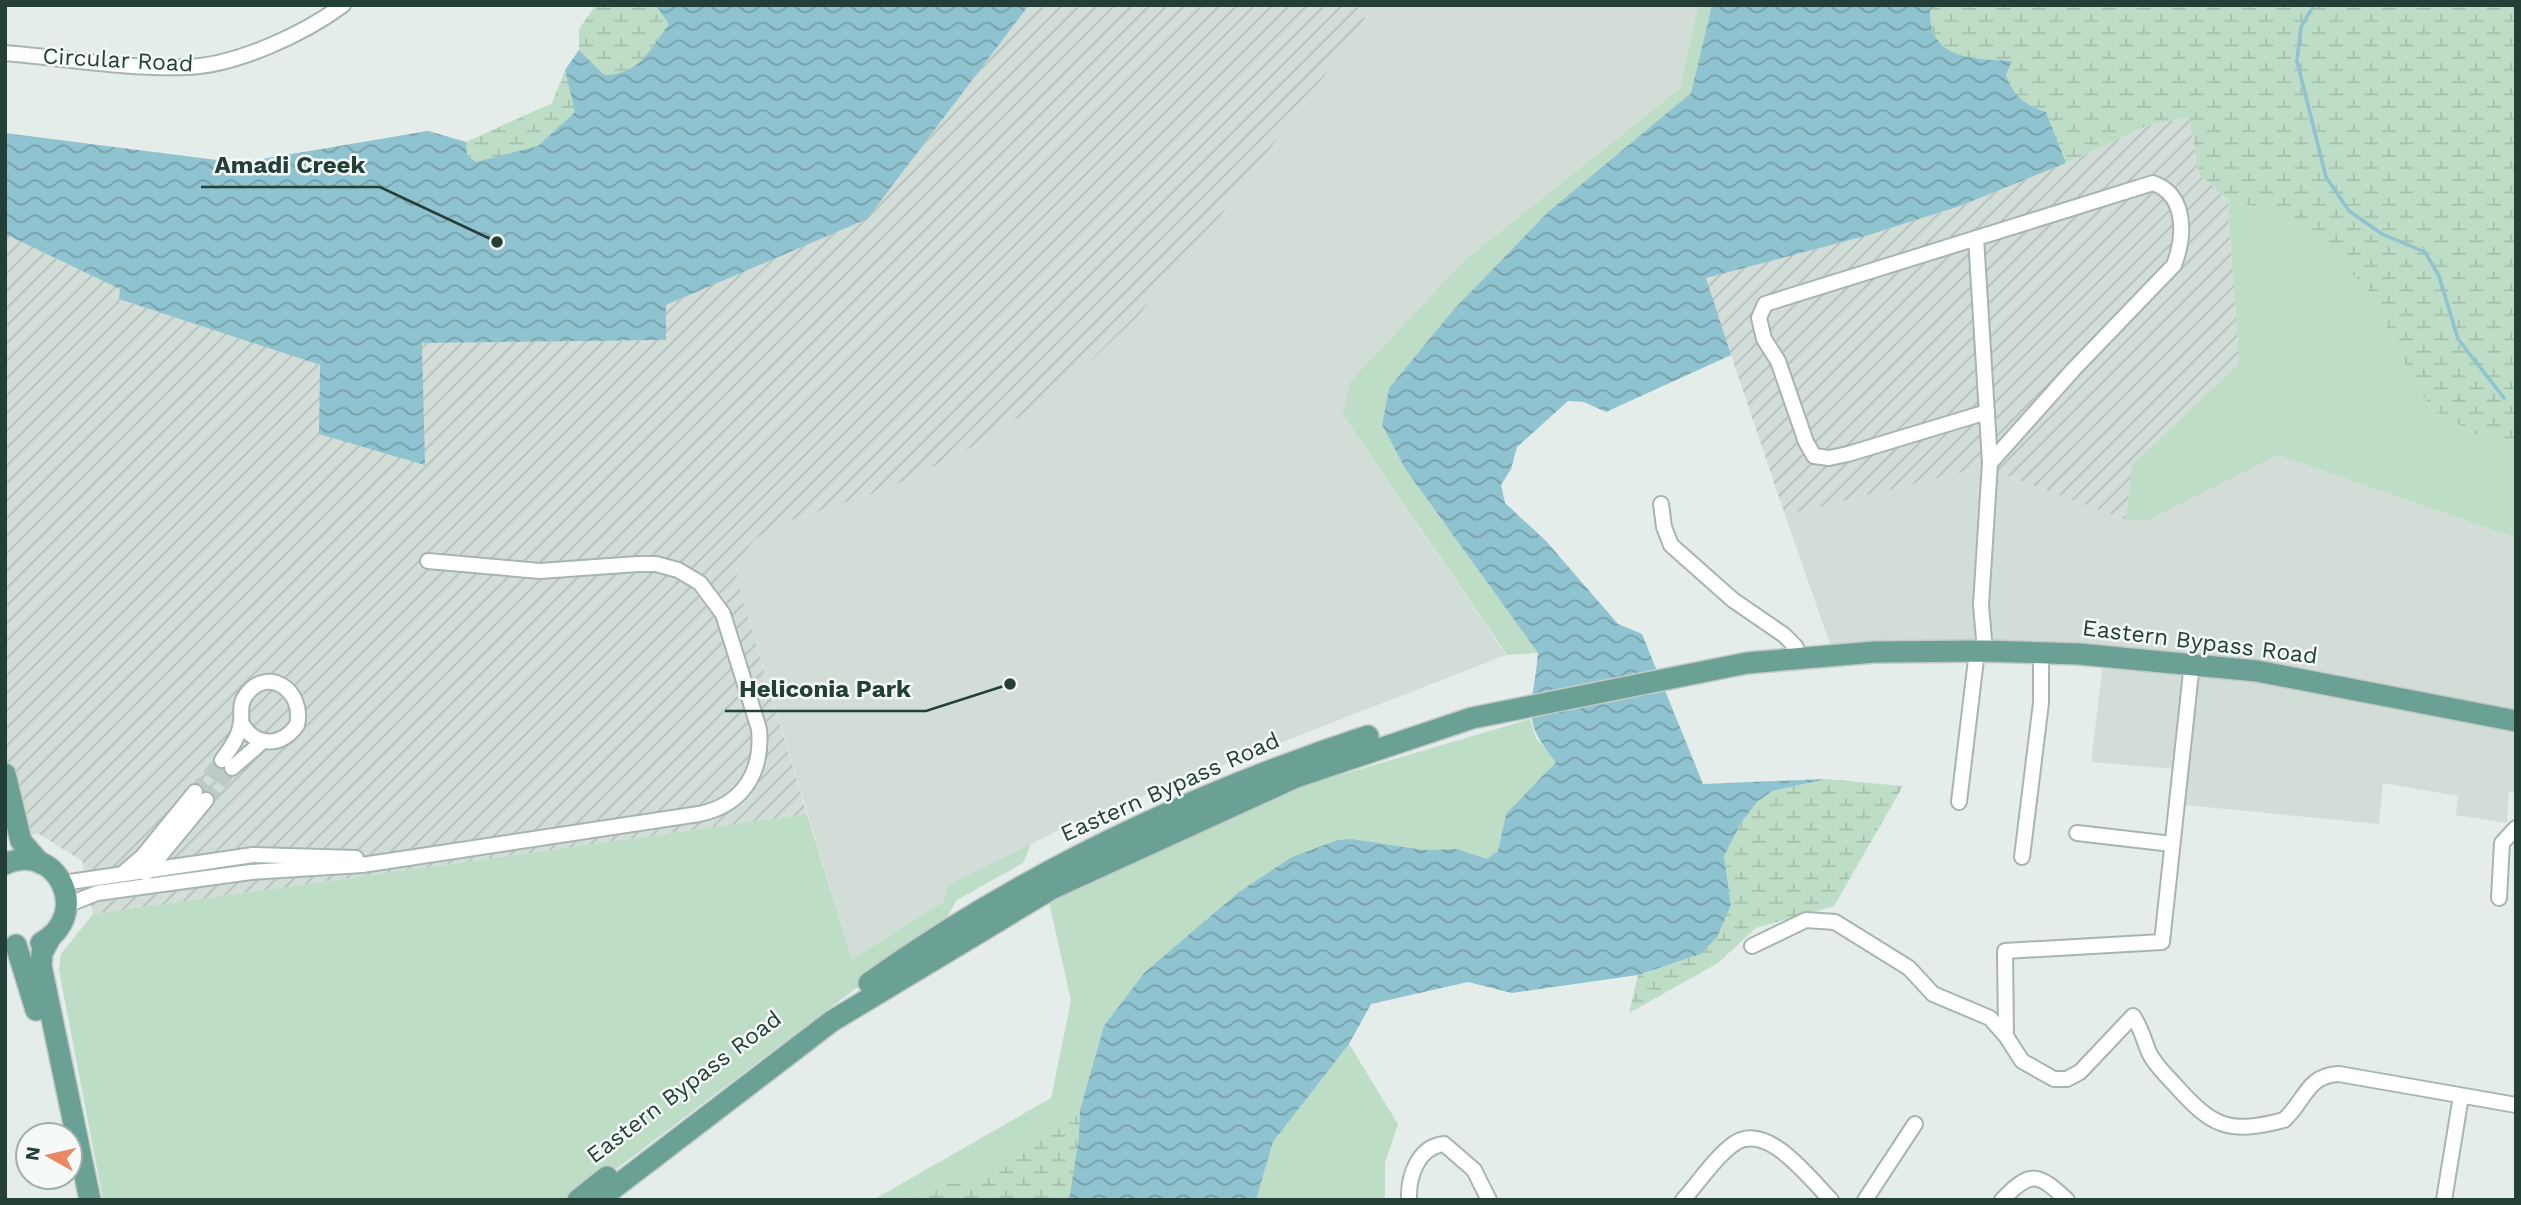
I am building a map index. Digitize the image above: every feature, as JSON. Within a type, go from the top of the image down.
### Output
[{"type":"main road","name":"Eastern Bypass Road","points":[[578,1200],[742,1074],[900,961],[1065,862],[1155,818],[1287,763],[1471,711],[1796,647],[1875,652]]},
{"type":"main road","name":"Eastern Bypass Road","points":[[1720,660],[1875,652],[1981,651],[2041,652],[2192,663],[2257,671],[2516,721]]},
{"type":"main road","name":"Eastern Bypass Road","points":[[598,1200],[832,1021],[1051,889],[1296,777],[1471,711]]},
{"type":"main road","points":[[5,774],[21,841],[40,863],[53,871],[63,883],[67,905],[62,923],[42,953],[41,966],[90,1200]]},
{"type":"main road","points":[[5,864],[18,860],[40,863]]},
{"type":"main road","points":[[51,936],[35,945],[11,943],[32,993],[60,1121]]},
{"type":"street","name":"Circular Road","points":[[5,53],[187,67],[239,56],[322,21],[343,5]]},
{"type":"street","points":[[1987,412],[1848,454],[1829,458],[1815,456],[1806,442],[1778,362],[1764,340],[1759,318],[1765,304],[2153,183],[2166,188],[2175,200],[2182,226],[2181,246],[2174,265],[2073,370],[1990,463]]},
{"type":"street","points":[[1959,802],[1981,651],[1981,605],[1990,463],[1976,238]]},
{"type":"street","points":[[1661,504],[1671,545],[1733,600],[1784,635],[1796,647]]},
{"type":"street","points":[[67,905],[97,893],[130,888],[251,872],[353,866],[382,859],[717,810],[744,790],[753,777],[759,760],[759,729],[723,614],[708,591],[690,576],[656,564],[540,571],[428,561]]},
{"type":"street","points":[[2022,857],[2041,703],[2041,652]]},
{"type":"street","points":[[2006,1036],[2005,951],[2162,942],[2192,663]]},
{"type":"street","points":[[271,683],[288,690],[298,705],[297,725],[282,740],[262,742],[227,764],[241,722],[242,703],[253,688],[271,683]]},
{"type":"street","points":[[241,722],[253,738],[262,742]]},
{"type":"street","points":[[122,874],[201,796],[149,870],[130,888]]},
{"type":"street","points":[[2499,898],[2502,843],[2516,828]]},
{"type":"street","points":[[2077,833],[2172,844]]},
{"type":"street","points":[[63,883],[253,855],[382,859]]},
{"type":"street","points":[[1752,946],[1806,920],[1835,922],[1909,968],[1933,994],[1990,1018],[2022,1061],[2035,1071],[2054,1079],[2067,1079],[2080,1072],[2133,1016],[2146,1035],[2149,1051],[2156,1062],[2203,1115],[2218,1124],[2236,1127],[2284,1120],[2302,1099],[2310,1083],[2324,1074],[2339,1074],[2516,1105]]},
{"type":"street","points":[[2444,1200],[2461,1096]]},
{"type":"street","points":[[1865,1200],[1915,1124]]},
{"type":"street","points":[[1683,1200],[1733,1144],[1748,1137],[1770,1141],[1831,1200]]},
{"type":"street","points":[[1409,1200],[1411,1177],[1423,1154],[1433,1146],[1444,1144],[1474,1170],[1489,1200]]},
{"type":"street","points":[[2002,1200],[2022,1180],[2031,1177],[2040,1178],[2067,1200]]},
{"type":"shaded area","points":[[1029,5],[1368,5],[1363,24],[1215,223],[1138,316],[1092,360],[1032,409],[967,450],[889,488],[792,520],[756,538],[738,561],[737,581],[807,814],[93,914],[82,861],[39,834],[5,837],[5,234],[121,289],[120,299],[320,365],[424,465],[422,343],[665,340],[666,305],[867,218]]},
{"type":"shaded area","points":[[1368,5],[1698,5],[1680,88],[1466,259],[1343,415],[1506,655],[1071,824],[949,885],[943,902],[852,959],[737,581],[738,561],[756,538],[792,520],[889,488],[967,450],[1032,409],[1092,360],[1138,316],[1215,223],[1363,24]]},
{"type":"shaded area","points":[[2189,118],[2199,174],[2228,200],[2239,363],[2132,465],[2126,520],[1984,467],[1785,515],[1705,278],[1869,235],[1960,206],[2066,163],[2151,124]]},
{"type":"shaded area","points":[[2278,455],[2516,538],[2516,792],[2509,792],[2507,823],[2456,815],[2458,796],[2383,783],[2379,824],[2185,805],[2188,770],[2091,762],[2103,664],[1836,661],[1785,515],[1984,467],[2126,520],[2149,520]]},
{"type":"green space","points":[[596,5],[729,5],[607,132],[433,190],[132,150],[240,163],[428,131],[466,142],[552,103],[565,70],[579,50],[579,29]]},
{"type":"green space","points":[[1698,5],[1712,5],[1691,93],[1548,212],[1455,308],[1389,388],[1382,425],[1406,470],[1538,653],[1507,655],[1343,415],[1350,382],[1466,259],[1680,88]]},
{"type":"green space","points":[[1938,5],[2516,5],[2516,443],[2481,437],[2432,410],[2399,354],[2373,296],[2334,254],[2289,215],[2228,200],[2199,174],[2189,118],[2151,124],[2066,163],[2046,112],[2021,99],[2009,83],[2006,75],[2012,61],[1969,57],[1945,48],[1932,27],[1930,10]]},
{"type":"green space","points":[[2228,200],[2289,215],[2334,254],[2373,296],[2399,354],[2432,410],[2481,437],[2516,443],[2516,538],[2278,455],[2149,520],[2126,520],[2132,465],[2239,363]]},
{"type":"green space","points":[[1538,653],[1580,780],[1103,1200],[901,1200],[946,1183],[973,1184],[995,1174],[1080,1110],[1104,1026],[1145,972],[1239,892],[1292,857],[1338,840],[1352,839],[1423,850],[1457,849],[1487,860],[1498,851],[1506,814],[1556,762],[1537,733],[1531,710]]},
{"type":"green space","points":[[1530,719],[1536,738],[1556,762],[1506,814],[1498,851],[1487,860],[1457,849],[1423,850],[1352,839],[1239,892],[1145,972],[1104,1026],[1080,1110],[995,1174],[973,1184],[946,1183],[901,1200],[873,1200],[1051,1098],[1071,1001],[1049,902],[1212,822],[1293,789]]},
{"type":"green space","points":[[1826,779],[1903,786],[1834,906],[1756,928],[1718,963],[1629,1013],[1638,975],[1701,954],[1731,905],[1724,856],[1741,823],[1757,802],[1772,791]]},
{"type":"green space","points":[[807,814],[852,959],[943,902],[948,885],[1031,844],[1023,863],[957,900],[944,922],[575,1200],[103,1200],[59,970],[61,954],[93,914]]},
{"type":"green space","points":[[1349,1044],[1398,1124],[1385,1163],[1385,1200],[1256,1200],[1273,1142]]},
{"type":"water","points":[[656,5],[1029,5],[867,219],[666,305],[666,340],[422,343],[425,465],[319,434],[320,365],[119,299],[120,289],[5,234],[5,133],[240,163],[428,131],[466,142],[467,155],[476,162],[538,146],[575,112],[565,70],[579,50],[604,75],[616,74],[635,66],[669,24]]},
{"type":"water","points":[[1712,5],[1938,5],[1930,10],[1932,27],[1945,48],[1969,57],[2012,61],[2006,75],[2009,83],[2021,99],[2046,112],[2066,163],[1960,206],[1869,235],[1706,278],[1731,355],[1606,412],[1584,402],[1568,401],[1517,447],[1511,469],[1501,485],[1505,503],[1546,541],[1618,624],[1642,634],[1703,784],[1826,779],[1772,791],[1757,802],[1741,823],[1724,856],[1731,905],[1717,937],[1701,954],[1638,975],[1512,993],[1468,982],[1371,1004],[1349,1044],[1273,1142],[1256,1200],[1069,1200],[1079,1138],[1080,1110],[1104,1026],[1145,972],[1239,892],[1292,857],[1338,840],[1352,839],[1423,850],[1457,849],[1487,859],[1498,851],[1506,814],[1556,762],[1537,733],[1531,710],[1538,653],[1406,470],[1382,425],[1389,388],[1455,308],[1548,212],[1691,93]]},
{"type":"waterway","points":[[2314,5],[2301,27],[2297,61],[2326,177],[2349,211],[2382,234],[2425,252],[2439,276],[2458,339],[2504,398]]},
{"type":"tunnel","points":[[195,792],[222,760]]},
{"type":"tunnel","points":[[206,800],[232,768]]},
{"type":"place","name":"Amadi Creek","points":[[497,242]]},
{"type":"place","name":"Heliconia Park","points":[[1010,684]]}]
